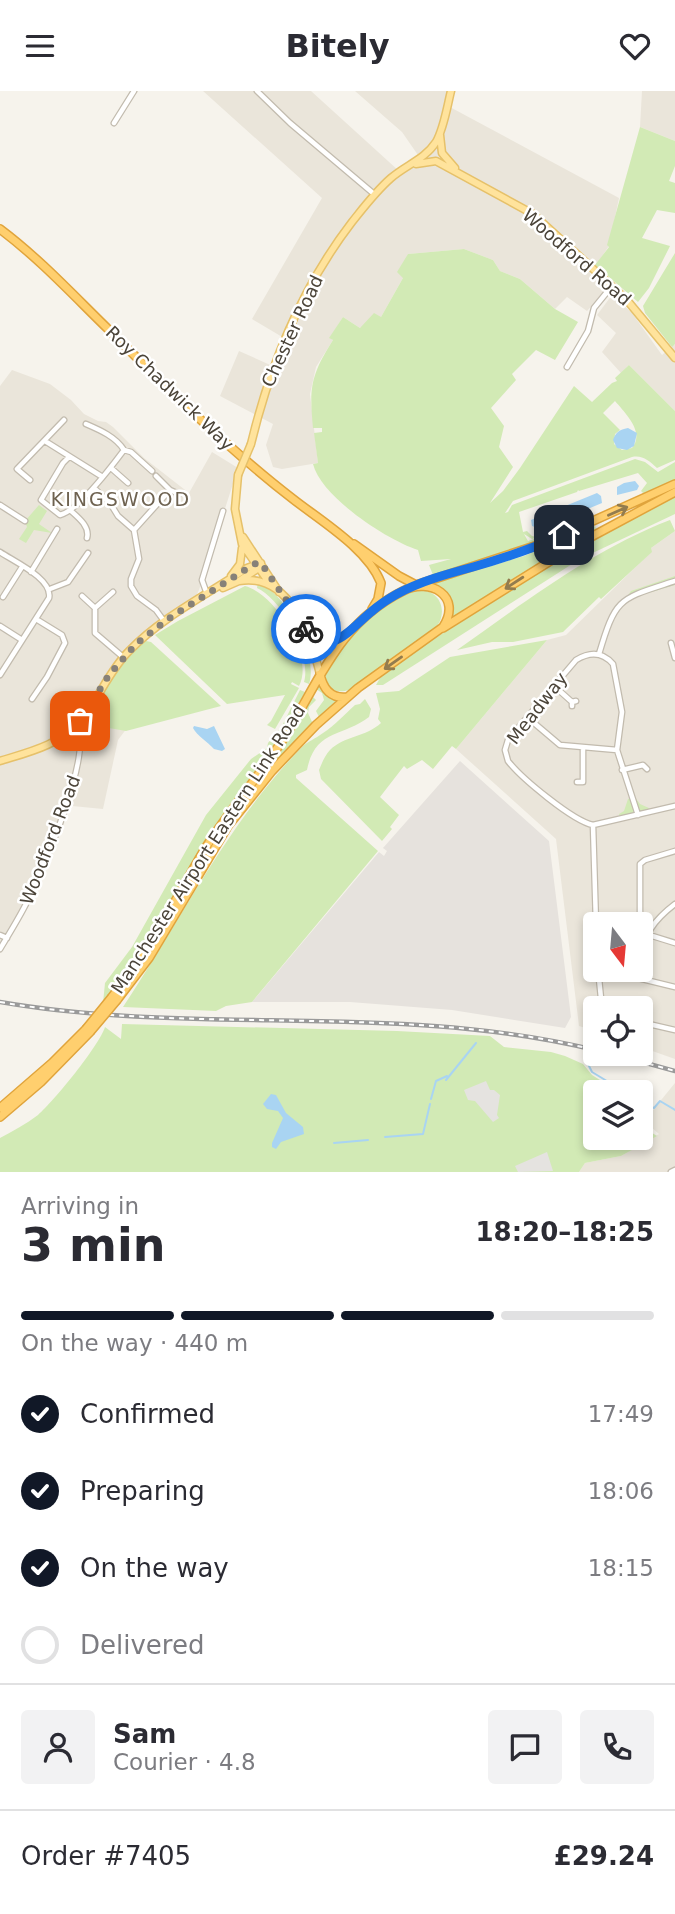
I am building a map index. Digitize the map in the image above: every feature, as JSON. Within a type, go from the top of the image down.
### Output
[{"type":"highway","name":"Roy Chadwick Way","points":[[0,229],[41,263],[271,482],[347,540],[384,564],[411,578],[431,579]]},
{"type":"highway","points":[[416,585],[544,544],[675,484]]},
{"type":"highway","points":[[438,632],[576,545],[675,492]]},
{"type":"highway","name":"Roy Chadwick Way","points":[[347,540],[371,566],[381,583],[378,599],[370,612]]},
{"type":"highway","name":"Roy Chadwick Way","points":[[384,564],[416,585],[434,587],[446,599],[448,619],[438,632]]},
{"type":"highway","name":"Manchester Airport Eastern Link Road","points":[[115,998],[208,845],[281,741],[333,651],[370,612],[396,594],[416,585]]},
{"type":"highway","name":"Manchester Airport Eastern Link Road","points":[[0,1117],[41,1082],[149,958],[214,848],[240,810],[291,750],[349,696],[438,632]]},
{"type":"highway","points":[[320,674],[328,693],[337,697],[349,696]]},
{"type":"highway","name":"Manchester Airport Eastern Link Road","points":[[0,1108],[88,1030]]},
{"type":"main road","name":"Chester Road","points":[[320,674],[308,632],[242,544],[235,509],[238,475],[251,444],[266,385],[296,316],[338,242],[375,195],[391,178],[430,150],[440,132],[452,91]]},
{"type":"main road","name":"Chester Road","points":[[440,132],[442,152]]},
{"type":"main road","points":[[438,147],[442,152],[440,160],[434,161],[430,150],[438,147]]},
{"type":"main road","name":"Woodford Road","points":[[442,152],[462,174]]},
{"type":"main road","name":"Chester Road","points":[[409,166],[434,161]]},
{"type":"main road","name":"Woodford Road","points":[[434,161],[533,214],[637,310],[675,358]]},
{"type":"main road","points":[[240,533],[258,565]]},
{"type":"main road","points":[[222,584],[240,564],[242,544]]},
{"type":"main road","points":[[209,594],[239,581],[258,565]]},
{"type":"main road","points":[[0,761],[55,742],[76,726],[123,657],[164,622],[222,584],[258,565]]},
{"type":"main road","points":[[239,581],[257,580],[276,590]]},
{"type":"main road","points":[[308,632],[326,642],[349,633]]},
{"type":"street","points":[[114,123],[134,91]]},
{"type":"street","points":[[257,91],[375,195]]},
{"type":"street","points":[[567,367],[588,331],[594,308],[612,286]]},
{"type":"street","points":[[30,480],[17,469],[64,420]]},
{"type":"street","points":[[86,424],[102,431],[124,450],[131,452],[170,490],[179,494]]},
{"type":"street","points":[[45,440],[101,476]]},
{"type":"street","points":[[69,457],[41,500],[60,515],[71,511],[94,488],[124,450]]},
{"type":"street","points":[[111,468],[128,483]]},
{"type":"street","points":[[94,488],[134,530],[139,559],[131,586],[137,596],[156,610],[164,622]]},
{"type":"street","points":[[134,530],[170,490]]},
{"type":"street","points":[[0,505],[25,521]]},
{"type":"street","points":[[71,511],[84,524],[87,538]]},
{"type":"street","points":[[209,594],[202,580],[223,511]]},
{"type":"street","points":[[31,572],[57,529]]},
{"type":"street","points":[[0,552],[45,582],[50,589],[49,598],[0,675]]},
{"type":"street","points":[[50,589],[68,582],[88,553]]},
{"type":"street","points":[[3,597],[22,567]]},
{"type":"street","points":[[638,815],[617,750],[622,712],[614,669],[610,661],[599,654],[612,613],[625,600],[675,581]]},
{"type":"street","points":[[113,591],[95,608],[95,633],[123,657]]},
{"type":"street","points":[[82,596],[95,608]]},
{"type":"street","points":[[32,699],[64,649],[65,643],[62,635],[36,619]]},
{"type":"street","points":[[0,626],[22,640]]},
{"type":"street","points":[[671,643],[675,658]]},
{"type":"street","name":"Meadway","points":[[593,825],[568,813],[508,761],[505,750],[508,740],[576,660],[590,654],[599,654]]},
{"type":"street","points":[[553,685],[573,703]]},
{"type":"street","points":[[527,717],[561,745],[617,750]]},
{"type":"street","name":"Woodford Road","points":[[0,949],[28,901],[76,776],[80,734],[76,726]]},
{"type":"street","points":[[581,784],[583,748]]},
{"type":"street","points":[[622,770],[645,765]]},
{"type":"street","points":[[596,912],[593,825],[675,806]]},
{"type":"street","points":[[640,912],[640,864],[675,851]]},
{"type":"street","points":[[653,925],[675,904]]},
{"type":"street","points":[[0,935],[7,938]]},
{"type":"street","points":[[653,936],[675,943]]},
{"type":"street","points":[[653,982],[675,987]]},
{"type":"street","points":[[653,1025],[675,1030]]},
{"type":"shaded area","points":[[203,91],[311,91],[399,171],[420,158],[402,132],[355,91],[451,91],[448,106],[619,198],[609,246],[590,274],[607,289],[587,311],[567,297],[555,309],[520,279],[500,271],[493,260],[464,249],[408,254],[403,278],[381,317],[360,328],[343,317],[330,338],[333,340],[316,367],[310,394],[318,463],[282,469],[273,467],[266,445],[273,424],[220,396],[239,351],[277,368],[289,341],[252,319],[322,198]]},
{"type":"shaded area","points":[[642,91],[675,91],[675,141],[640,127]]},
{"type":"shaded area","points":[[612,295],[632,313],[662,355],[675,344],[675,411],[629,365],[621,373],[602,352],[616,333],[597,315]]},
{"type":"shaded area","points":[[12,370],[50,384],[84,414],[106,422],[144,458],[189,493],[212,452],[238,468],[199,590],[192,604],[129,651],[81,721],[127,728],[118,740],[103,809],[62,805],[55,834],[32,892],[0,947],[0,386]]},
{"type":"shaded area","points":[[675,531],[675,1059],[653,1051],[653,996],[583,996],[583,1027],[579,1026],[556,839],[456,749],[547,640],[566,635],[651,552],[651,548]]},
{"type":"shaded area","points":[[460,761],[549,841],[571,1017],[565,1028],[452,1010],[350,1002],[252,1002],[379,852],[384,856],[387,851],[383,848]]},
{"type":"shaded area","points":[[486,1081],[490,1090],[500,1095],[497,1115],[499,1118],[493,1122],[475,1101],[468,1100],[464,1090]]},
{"type":"shaded area","points":[[675,1083],[675,1172],[579,1172],[585,1163],[621,1156],[631,1150],[653,1150],[653,1137],[659,1134],[653,1129],[653,1110]]},
{"type":"shaded area","points":[[547,1152],[553,1171],[518,1172],[515,1166]]},
{"type":"green space","points":[[640,127],[675,141],[675,166],[669,181],[675,183],[675,213],[657,210],[642,238],[670,246],[649,288],[638,302],[595,265],[609,247],[607,245]]},
{"type":"green space","points":[[464,249],[493,260],[500,271],[520,279],[555,309],[578,322],[555,360],[536,350],[512,374],[516,380],[491,408],[504,426],[499,447],[513,467],[490,503],[520,468],[574,386],[592,402],[617,381],[615,378],[629,365],[675,411],[675,460],[657,468],[643,458],[632,457],[513,501],[505,513],[512,505],[635,459],[645,462],[658,472],[675,462],[675,483],[583,522],[641,495],[647,483],[638,473],[578,490],[519,512],[523,532],[527,531],[538,537],[532,539],[524,534],[528,541],[555,532],[559,534],[512,552],[433,575],[429,565],[451,559],[421,561],[418,550],[390,537],[357,516],[328,490],[313,464],[318,463],[314,433],[322,432],[322,428],[313,428],[313,382],[333,340],[329,338],[343,317],[360,328],[374,313],[381,317],[403,278],[397,272],[408,254]],"holes":[[[615,401],[629,417],[635,430],[632,448],[622,450],[614,444],[615,434],[620,430],[603,413]]]},
{"type":"green space","points":[[675,253],[675,344],[672,347],[645,313],[643,306]]},
{"type":"green space","points":[[675,496],[675,514],[580,559],[383,685],[376,685],[398,662],[500,597],[569,554]]},
{"type":"green space","points":[[39,505],[47,511],[39,524],[52,533],[34,530],[26,543],[19,539],[27,527],[25,521]]},
{"type":"green space","points":[[670,520],[675,531],[651,548],[652,552],[563,632],[457,650],[586,562],[641,532]]},
{"type":"green space","points":[[595,526],[596,530],[585,534],[453,617],[448,598],[435,583],[524,556]]},
{"type":"green space","points":[[675,576],[675,585],[625,600],[631,591]]},
{"type":"green space","points":[[258,582],[279,598],[298,626],[309,657],[309,684],[304,682],[304,657],[293,629],[276,604],[257,588]]},
{"type":"green space","points":[[245,586],[257,591],[279,613],[297,643],[302,659],[303,673],[299,686],[292,682],[291,684],[299,688],[275,729],[267,725],[285,695],[227,704],[155,635]]},
{"type":"green space","points":[[416,590],[431,593],[440,602],[442,615],[436,628],[349,690],[332,689],[326,681],[328,668],[346,640],[374,614]]},
{"type":"green space","points":[[547,640],[456,749],[452,746],[433,769],[422,760],[407,769],[404,766],[380,797],[399,815],[382,841],[321,779],[319,770],[330,750],[381,723],[378,719],[380,709],[376,693],[399,691],[450,657]]},
{"type":"green space","points":[[146,641],[151,642],[221,706],[126,731],[86,724],[120,667],[128,656]]},
{"type":"green space","points":[[319,684],[327,695],[340,699],[320,719],[316,711],[324,700],[322,693],[316,689]]},
{"type":"green space","points":[[300,690],[305,692],[277,741],[210,833],[159,926],[103,1003],[105,983],[132,947],[206,815],[251,759],[267,748],[281,728]]},
{"type":"green space","points":[[312,696],[316,700],[309,707],[308,713],[313,724],[266,775],[264,774],[287,741]]},
{"type":"green space","points":[[365,699],[371,709],[369,717],[323,740],[316,747],[307,770],[296,775],[296,778],[378,851],[252,1002],[226,1006],[216,1011],[123,1007],[227,840],[274,777],[301,748]]},
{"type":"green space","points":[[634,796],[640,804],[651,809],[651,812],[620,819],[619,814],[624,811],[628,799]]},
{"type":"green space","points":[[122,1024],[490,1036],[504,1047],[551,1052],[583,1064],[600,1080],[583,1080],[583,1150],[632,1150],[621,1156],[585,1163],[579,1172],[0,1172],[0,1138],[45,1108],[85,1060],[105,1027],[121,1039]]},
{"type":"water","points":[[628,428],[637,433],[634,446],[627,450],[617,448],[613,440],[615,435]]},
{"type":"water","points":[[635,481],[639,486],[637,490],[617,495],[617,487]]},
{"type":"water","points":[[597,493],[601,496],[602,503],[540,529],[532,526],[531,520]]},
{"type":"water","points":[[194,726],[207,729],[214,726],[225,749],[214,749],[197,734]]},
{"type":"water","points":[[271,1094],[276,1095],[286,1113],[303,1127],[304,1134],[281,1142],[276,1149],[272,1147],[272,1143],[283,1118],[278,1111],[267,1109],[263,1104]]},
{"type":"waterway","points":[[446,1080],[476,1043]]},
{"type":"waterway","points":[[589,1066],[592,1072],[605,1080]]},
{"type":"waterway","points":[[431,1099],[436,1081],[447,1076]]},
{"type":"waterway","points":[[653,1108],[660,1101],[675,1110]]},
{"type":"waterway","points":[[385,1137],[423,1134],[430,1104]]},
{"type":"waterway","points":[[334,1143],[368,1140]]},
{"type":"railway","points":[[0,1002],[74,1012],[149,1017],[447,1027],[522,1036],[583,1048]]},
{"type":"railway","points":[[653,1065],[675,1071]]},
{"type":"way so far","points":[[80,721],[109,675],[136,644],[168,619],[254,564],[261,563],[306,629]]},
{"type":"district","name":"KINGSWOOD","points":[[121,499]]},
{"type":"route","points":[[306,629],[320,641],[331,642],[349,633],[370,612],[406,589],[564,535]]}]
